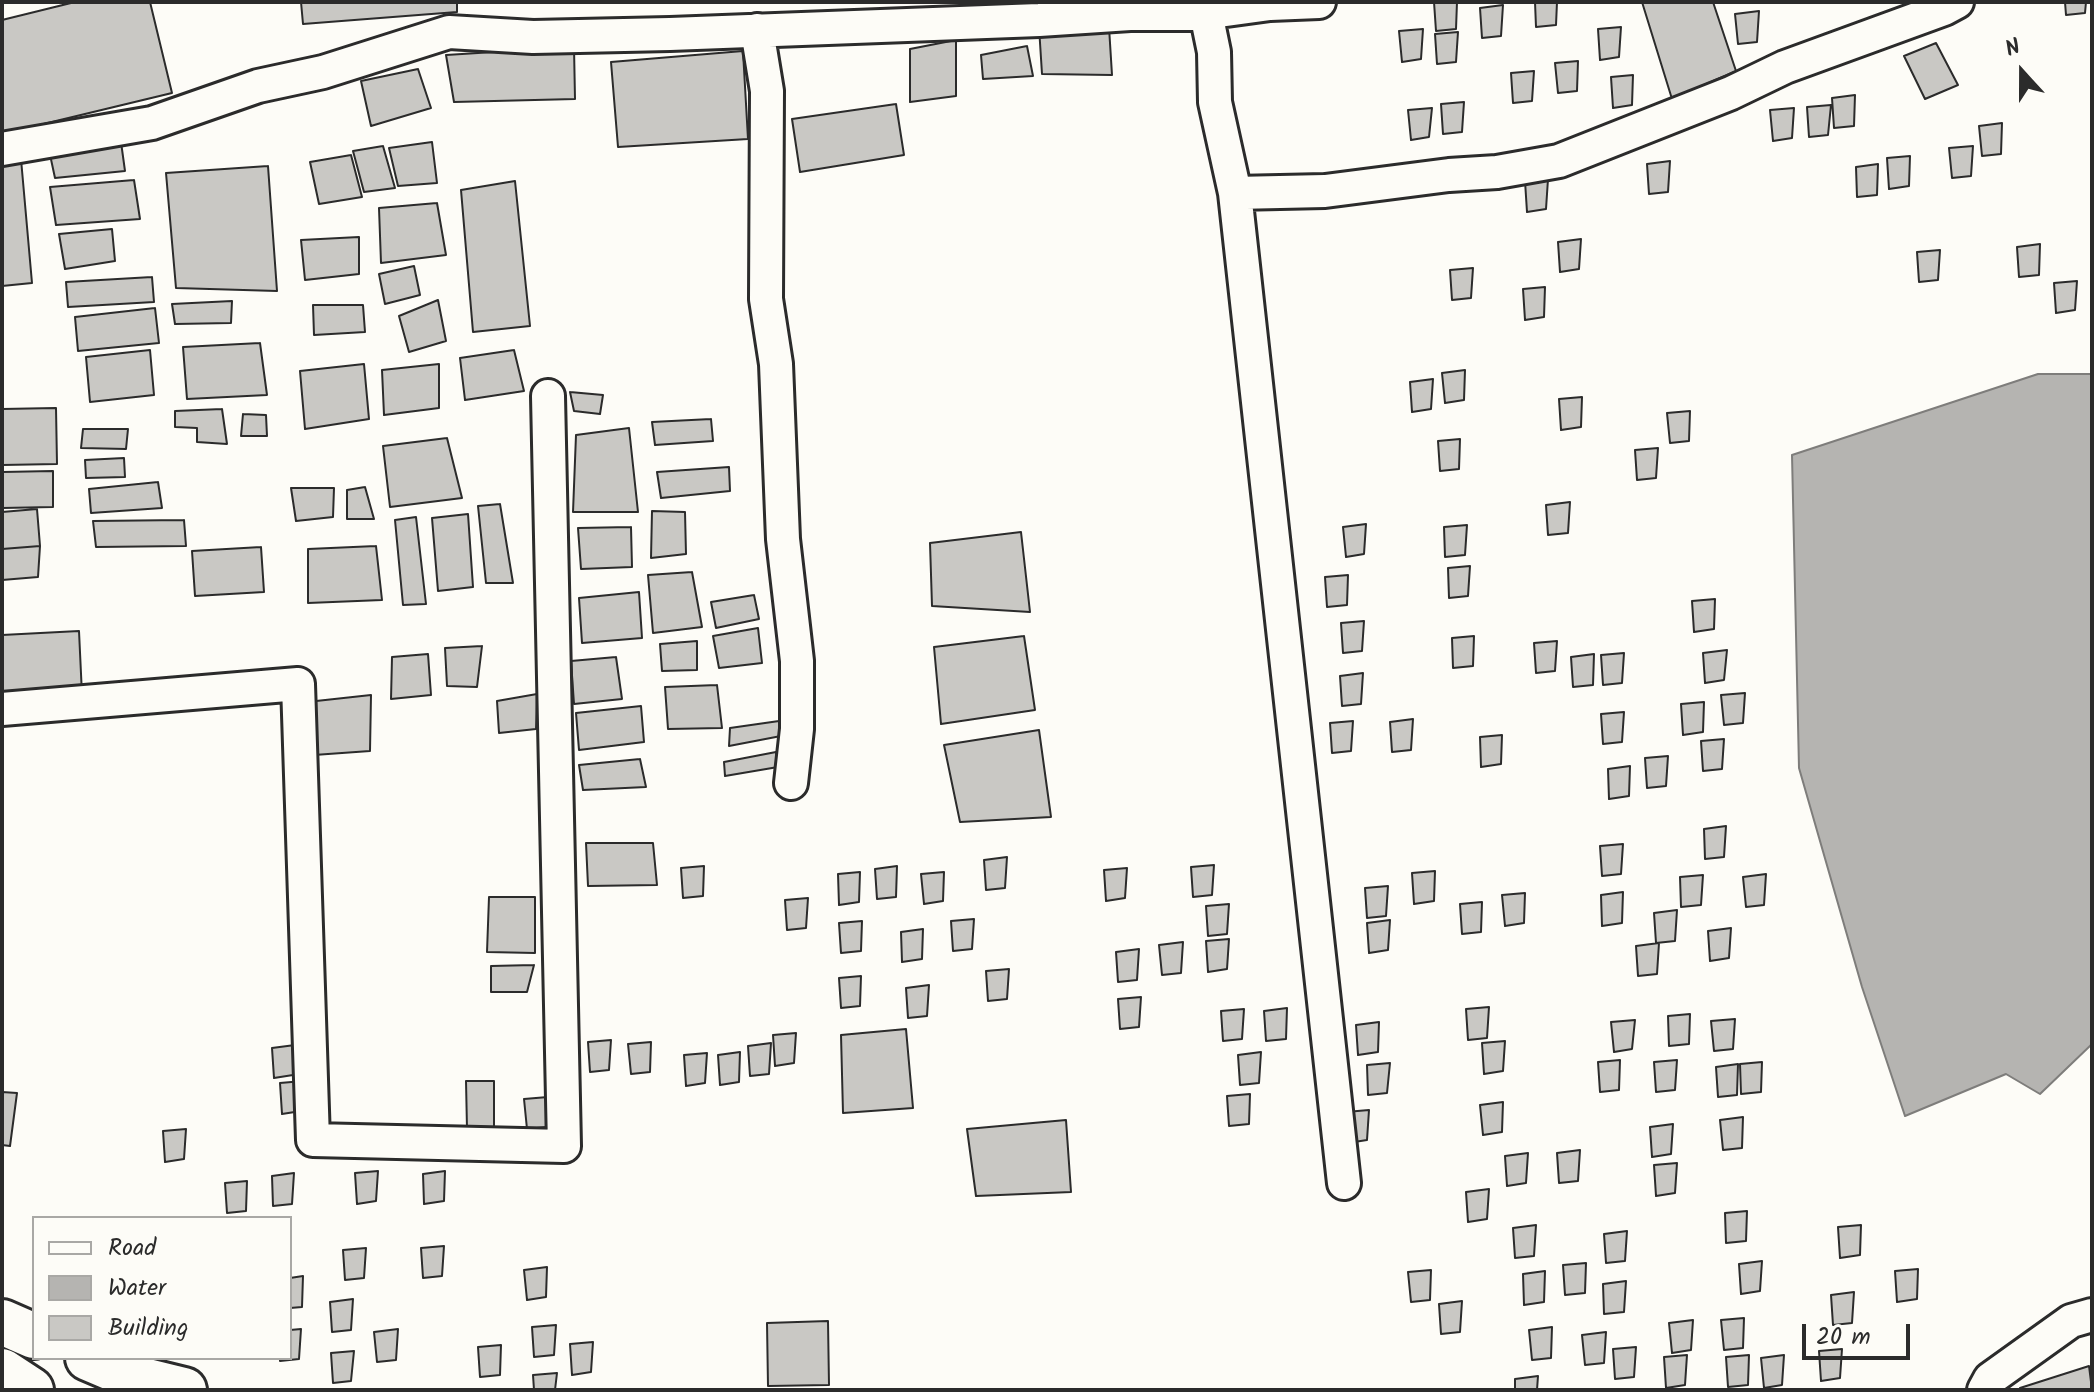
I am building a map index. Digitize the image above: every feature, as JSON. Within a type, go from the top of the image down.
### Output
[{"type":"main road","points":[[2,1322],[32,1335]]},
{"type":"main road","points":[[93,1360],[135,1378],[184,1390]]},
{"type":"main road","points":[[2,1371],[31,1390]]},
{"type":"street","points":[[2,149],[152,123],[258,86],[323,72],[449,32],[533,37],[757,30],[1039,20],[1319,2]]},
{"type":"street","points":[[1235,193],[1325,191],[1497,172],[1559,161],[1731,93],[1785,67],[1957,2]]},
{"type":"street","points":[[1208,8],[1214,52],[1215,102],[1235,193],[1344,1183]]},
{"type":"street","points":[[757,30],[767,91],[766,299],[776,364],[783,539],[797,661],[797,729],[791,783]]},
{"type":"street","points":[[2,709],[298,684],[313,1140],[564,1146],[548,396]]},
{"type":"street","points":[[1984,1390],[1990,1379],[2071,1321],[2092,1315]]},
{"type":"water","points":[[2038,374],[2092,374],[2092,1044],[2040,1094],[2006,1074],[1905,1116],[1862,987],[1799,768],[1792,455]]},
{"type":"building","points":[[75,2],[150,2],[172,93],[2,134],[2,20]]},
{"type":"building","points":[[301,2],[457,2],[457,12],[303,24]]},
{"type":"building","points":[[1434,2],[1457,2],[1456,29],[1436,31]]},
{"type":"building","points":[[1535,2],[1557,2],[1556,25],[1536,27]]},
{"type":"building","points":[[1642,2],[1713,2],[1736,71],[1672,99]]},
{"type":"building","points":[[2065,2],[2086,2],[2085,13],[2066,15]]},
{"type":"building","points":[[1503,5],[1501,36],[1482,38],[1480,8]]},
{"type":"building","points":[[1759,11],[1757,42],[1738,44],[1735,14]]},
{"type":"building","points":[[1039,27],[1109,27],[1112,75],[1042,74]]},
{"type":"building","points":[[1621,27],[1619,57],[1600,60],[1598,29]]},
{"type":"building","points":[[1423,29],[1421,59],[1402,62],[1399,31]]},
{"type":"building","points":[[1458,32],[1456,62],[1437,64],[1435,34]]},
{"type":"building","points":[[956,40],[956,96],[910,102],[910,49]]},
{"type":"building","points":[[1936,43],[1958,85],[1925,99],[1904,56]]},
{"type":"building","points":[[1027,46],[1033,76],[983,79],[981,55]]},
{"type":"building","points":[[574,47],[575,99],[454,102],[446,55]]},
{"type":"building","points":[[743,51],[748,139],[618,147],[611,62]]},
{"type":"building","points":[[1578,61],[1577,91],[1558,93],[1555,63]]},
{"type":"building","points":[[418,69],[431,108],[371,126],[361,81]]},
{"type":"building","points":[[1534,71],[1532,101],[1513,103],[1511,73]]},
{"type":"building","points":[[1633,75],[1632,105],[1613,108],[1611,77]]},
{"type":"building","points":[[1855,95],[1854,126],[1834,128],[1832,98]]},
{"type":"building","points":[[1464,102],[1462,132],[1443,134],[1441,104]]},
{"type":"building","points":[[896,104],[904,155],[800,172],[792,119]]},
{"type":"building","points":[[1831,105],[1828,135],[1809,137],[1807,107]]},
{"type":"building","points":[[1432,108],[1429,137],[1411,140],[1408,110]]},
{"type":"building","points":[[1794,108],[1792,138],[1773,141],[1770,110]]},
{"type":"building","points":[[2002,123],[2001,154],[1982,156],[1979,126]]},
{"type":"building","points":[[121,142],[125,171],[55,178],[49,150]]},
{"type":"building","points":[[432,142],[437,183],[398,186],[389,148]]},
{"type":"building","points":[[383,146],[395,188],[364,192],[353,151]]},
{"type":"building","points":[[1973,146],[1971,176],[1952,178],[1949,148]]},
{"type":"building","points":[[351,155],[362,197],[319,204],[310,162]]},
{"type":"building","points":[[1910,156],[1909,186],[1889,189],[1887,158]]},
{"type":"building","points":[[21,159],[32,283],[2,286],[2,161]]},
{"type":"building","points":[[1670,161],[1668,192],[1649,194],[1647,164]]},
{"type":"building","points":[[1878,164],[1877,195],[1857,197],[1856,167]]},
{"type":"building","points":[[268,166],[277,291],[176,288],[166,173]]},
{"type":"building","points":[[1548,179],[1546,209],[1527,212],[1525,181]]},
{"type":"building","points":[[134,180],[140,219],[56,225],[50,187]]},
{"type":"building","points":[[515,181],[530,326],[473,332],[461,190]]},
{"type":"building","points":[[437,203],[446,255],[381,263],[379,208]]},
{"type":"building","points":[[112,229],[115,261],[65,269],[59,234]]},
{"type":"building","points":[[359,237],[359,274],[305,280],[301,240]]},
{"type":"building","points":[[1581,239],[1579,269],[1560,272],[1558,242]]},
{"type":"building","points":[[2040,244],[2039,275],[2019,277],[2017,247]]},
{"type":"building","points":[[1940,250],[1938,280],[1919,282],[1917,252]]},
{"type":"building","points":[[414,266],[420,295],[385,304],[379,274]]},
{"type":"building","points":[[1473,268],[1471,298],[1452,300],[1450,270]]},
{"type":"building","points":[[152,277],[154,302],[68,307],[66,282]]},
{"type":"building","points":[[2077,281],[2075,310],[2056,313],[2054,283]]},
{"type":"building","points":[[1545,287],[1544,317],[1525,320],[1523,289]]},
{"type":"building","points":[[438,300],[446,341],[409,352],[399,316]]},
{"type":"building","points":[[232,301],[231,323],[175,324],[172,304]]},
{"type":"building","points":[[313,305],[363,305],[365,332],[314,335]]},
{"type":"building","points":[[155,308],[159,343],[78,351],[75,317]]},
{"type":"building","points":[[260,343],[267,395],[187,399],[183,347]]},
{"type":"building","points":[[150,350],[154,395],[90,402],[86,357]]},
{"type":"building","points":[[514,350],[524,391],[465,400],[460,358]]},
{"type":"building","points":[[364,364],[369,419],[305,429],[300,371]]},
{"type":"building","points":[[439,364],[439,408],[384,415],[382,370]]},
{"type":"building","points":[[1465,370],[1464,400],[1445,403],[1442,373]]},
{"type":"building","points":[[1433,379],[1431,409],[1412,412],[1410,382]]},
{"type":"building","points":[[570,392],[603,395],[600,414],[574,411]]},
{"type":"building","points":[[1582,397],[1581,427],[1561,430],[1559,399]]},
{"type":"building","points":[[56,408],[57,464],[2,465],[2,409]]},
{"type":"building","points":[[222,409],[227,444],[197,442],[197,428],[175,427],[175,411]]},
{"type":"building","points":[[1690,411],[1689,441],[1670,443],[1667,413]]},
{"type":"building","points":[[243,414],[266,415],[267,436],[241,436]]},
{"type":"building","points":[[711,419],[713,441],[655,445],[652,422]]},
{"type":"building","points":[[629,428],[638,512],[573,512],[576,435]]},
{"type":"building","points":[[83,429],[128,429],[126,449],[81,448]]},
{"type":"building","points":[[447,438],[462,498],[390,507],[383,446]]},
{"type":"building","points":[[1460,439],[1459,469],[1440,471],[1438,441]]},
{"type":"building","points":[[1658,448],[1656,478],[1637,480],[1635,450]]},
{"type":"building","points":[[124,458],[125,477],[86,478],[85,460]]},
{"type":"building","points":[[729,467],[730,491],[661,498],[657,472]]},
{"type":"building","points":[[53,471],[53,507],[2,508],[2,472]]},
{"type":"building","points":[[158,482],[162,508],[91,513],[89,489]]},
{"type":"building","points":[[365,487],[374,519],[347,519],[347,490]]},
{"type":"building","points":[[291,488],[334,488],[333,517],[296,521]]},
{"type":"building","points":[[1570,502],[1568,533],[1548,535],[1546,505]]},
{"type":"building","points":[[500,504],[513,583],[486,583],[478,506]]},
{"type":"building","points":[[37,509],[40,546],[2,549],[2,512]]},
{"type":"building","points":[[652,511],[685,512],[686,554],[651,558]]},
{"type":"building","points":[[468,514],[473,587],[438,591],[432,518]]},
{"type":"building","points":[[416,517],[426,604],[403,605],[395,520]]},
{"type":"building","points":[[184,520],[186,546],[96,547],[93,521]]},
{"type":"building","points":[[1366,524],[1364,554],[1346,557],[1343,527]]},
{"type":"building","points":[[1467,525],[1465,555],[1445,557],[1444,527]]},
{"type":"building","points":[[631,527],[632,567],[581,569],[578,528]]},
{"type":"building","points":[[1021,532],[1030,612],[932,606],[930,543]]},
{"type":"building","points":[[40,546],[38,577],[2,580],[2,549]]},
{"type":"building","points":[[376,546],[382,600],[308,603],[308,549]]},
{"type":"building","points":[[261,547],[264,592],[195,596],[192,551]]},
{"type":"building","points":[[1470,566],[1468,596],[1449,598],[1448,568]]},
{"type":"building","points":[[692,572],[702,627],[653,633],[648,575]]},
{"type":"building","points":[[1348,575],[1347,605],[1327,607],[1325,577]]},
{"type":"building","points":[[639,592],[642,638],[582,643],[579,598]]},
{"type":"building","points":[[754,595],[759,619],[716,628],[711,602]]},
{"type":"building","points":[[1715,599],[1714,629],[1694,632],[1692,601]]},
{"type":"building","points":[[1364,621],[1362,651],[1343,653],[1341,623]]},
{"type":"building","points":[[758,628],[762,663],[719,668],[713,636]]},
{"type":"building","points":[[79,631],[82,695],[2,700],[2,635]]},
{"type":"building","points":[[1024,636],[1035,710],[941,724],[934,647]]},
{"type":"building","points":[[1474,636],[1473,666],[1453,668],[1452,638]]},
{"type":"building","points":[[697,641],[697,670],[662,671],[660,644]]},
{"type":"building","points":[[1557,641],[1555,671],[1536,673],[1534,643]]},
{"type":"building","points":[[482,646],[477,687],[447,686],[445,648]]},
{"type":"building","points":[[1727,650],[1724,680],[1705,683],[1703,653]]},
{"type":"building","points":[[1624,653],[1622,683],[1603,685],[1601,655]]},
{"type":"building","points":[[428,654],[431,695],[391,699],[392,657]]},
{"type":"building","points":[[1594,654],[1593,685],[1573,687],[1571,657]]},
{"type":"building","points":[[616,657],[622,699],[574,704],[571,661]]},
{"type":"building","points":[[1363,673],[1361,704],[1342,706],[1340,676]]},
{"type":"building","points":[[717,685],[722,728],[668,729],[665,687]]},
{"type":"building","points":[[1745,693],[1743,723],[1724,725],[1721,695]]},
{"type":"building","points":[[537,694],[536,729],[499,733],[497,701]]},
{"type":"building","points":[[371,695],[370,751],[314,755],[307,702]]},
{"type":"building","points":[[1704,702],[1703,732],[1683,735],[1681,704]]},
{"type":"building","points":[[641,706],[644,742],[579,750],[576,713]]},
{"type":"building","points":[[1624,712],[1622,742],[1603,744],[1601,714]]},
{"type":"building","points":[[1413,719],[1411,750],[1392,752],[1390,722]]},
{"type":"building","points":[[779,721],[781,736],[729,746],[730,728]]},
{"type":"building","points":[[1353,721],[1351,751],[1332,753],[1330,723]]},
{"type":"building","points":[[1039,730],[1051,817],[960,822],[944,745]]},
{"type":"building","points":[[1502,735],[1501,764],[1481,767],[1480,737]]},
{"type":"building","points":[[1724,739],[1722,769],[1703,771],[1701,741]]},
{"type":"building","points":[[776,752],[778,767],[725,776],[724,762]]},
{"type":"building","points":[[1668,756],[1666,786],[1647,788],[1645,758]]},
{"type":"building","points":[[640,759],[646,787],[583,790],[579,765]]},
{"type":"building","points":[[1630,766],[1629,796],[1609,799],[1608,769]]},
{"type":"building","points":[[1726,826],[1724,857],[1705,859],[1704,829]]},
{"type":"building","points":[[586,843],[653,843],[657,885],[588,886]]},
{"type":"building","points":[[1623,844],[1621,874],[1602,876],[1600,846]]},
{"type":"building","points":[[1007,857],[1005,888],[986,890],[984,860]]},
{"type":"building","points":[[1214,865],[1212,895],[1193,897],[1191,867]]},
{"type":"building","points":[[704,866],[703,896],[683,898],[681,868]]},
{"type":"building","points":[[897,866],[896,897],[877,899],[875,869]]},
{"type":"building","points":[[1127,868],[1125,898],[1106,901],[1104,870]]},
{"type":"building","points":[[1435,871],[1434,901],[1414,904],[1412,873]]},
{"type":"building","points":[[860,872],[859,902],[839,905],[838,874]]},
{"type":"building","points":[[944,872],[943,901],[924,904],[921,874]]},
{"type":"building","points":[[1766,874],[1764,905],[1746,907],[1743,877]]},
{"type":"building","points":[[1703,875],[1701,905],[1681,907],[1680,877]]},
{"type":"building","points":[[1388,886],[1386,916],[1367,918],[1365,888]]},
{"type":"building","points":[[1623,892],[1622,923],[1602,926],[1601,895]]},
{"type":"building","points":[[1525,893],[1524,923],[1505,926],[1502,895]]},
{"type":"building","points":[[489,897],[535,897],[535,953],[487,952]]},
{"type":"building","points":[[808,898],[806,928],[787,930],[785,900]]},
{"type":"building","points":[[1482,902],[1481,932],[1462,934],[1460,904]]},
{"type":"building","points":[[1229,904],[1227,934],[1208,936],[1206,906]]},
{"type":"building","points":[[1677,910],[1675,941],[1656,943],[1654,913]]},
{"type":"building","points":[[974,919],[972,949],[953,951],[951,921]]},
{"type":"building","points":[[1390,920],[1388,950],[1369,953],[1367,923]]},
{"type":"building","points":[[862,921],[861,951],[841,953],[839,923]]},
{"type":"building","points":[[1731,928],[1729,958],[1710,961],[1708,931]]},
{"type":"building","points":[[923,929],[922,959],[902,962],[901,932]]},
{"type":"building","points":[[1229,939],[1227,969],[1208,972],[1206,941]]},
{"type":"building","points":[[1183,942],[1181,973],[1162,975],[1159,945]]},
{"type":"building","points":[[1659,943],[1657,974],[1638,976],[1636,946]]},
{"type":"building","points":[[1139,949],[1137,980],[1118,982],[1116,952]]},
{"type":"building","points":[[534,965],[527,992],[491,992],[491,966]]},
{"type":"building","points":[[1009,969],[1007,999],[988,1001],[986,971]]},
{"type":"building","points":[[861,976],[860,1006],[841,1008],[839,978]]},
{"type":"building","points":[[929,985],[927,1016],[908,1018],[906,988]]},
{"type":"building","points":[[1141,997],[1139,1027],[1120,1029],[1118,999]]},
{"type":"building","points":[[1489,1007],[1487,1038],[1468,1040],[1466,1009]]},
{"type":"building","points":[[1287,1008],[1286,1039],[1266,1041],[1264,1011]]},
{"type":"building","points":[[1244,1009],[1242,1039],[1223,1041],[1221,1011]]},
{"type":"building","points":[[1690,1014],[1689,1044],[1669,1046],[1668,1016]]},
{"type":"building","points":[[1735,1019],[1733,1049],[1714,1051],[1711,1021]]},
{"type":"building","points":[[1635,1020],[1632,1049],[1614,1052],[1611,1022]]},
{"type":"building","points":[[1379,1022],[1378,1052],[1358,1055],[1356,1025]]},
{"type":"building","points":[[906,1029],[913,1108],[843,1113],[841,1035]]},
{"type":"building","points":[[796,1033],[794,1063],[775,1066],[773,1035]]},
{"type":"building","points":[[611,1040],[609,1070],[590,1072],[588,1042]]},
{"type":"building","points":[[1505,1041],[1503,1071],[1484,1074],[1482,1043]]},
{"type":"building","points":[[651,1042],[650,1072],[631,1074],[628,1044]]},
{"type":"building","points":[[771,1043],[769,1074],[750,1076],[748,1046]]},
{"type":"building","points":[[295,1045],[293,1075],[274,1078],[272,1048]]},
{"type":"building","points":[[740,1052],[739,1082],[720,1085],[718,1055]]},
{"type":"building","points":[[1261,1052],[1259,1083],[1240,1085],[1238,1055]]},
{"type":"building","points":[[707,1053],[705,1083],[686,1086],[684,1055]]},
{"type":"building","points":[[1620,1060],[1619,1090],[1600,1092],[1598,1062]]},
{"type":"building","points":[[1677,1060],[1675,1090],[1656,1092],[1654,1062]]},
{"type":"building","points":[[1762,1062],[1761,1092],[1741,1094],[1740,1064]]},
{"type":"building","points":[[1390,1063],[1387,1093],[1368,1095],[1367,1065]]},
{"type":"building","points":[[1738,1064],[1737,1095],[1718,1097],[1716,1067]]},
{"type":"building","points":[[303,1081],[301,1111],[282,1114],[280,1083]]},
{"type":"building","points":[[466,1081],[494,1081],[494,1132],[467,1129]]},
{"type":"building","points":[[2,1092],[17,1093],[10,1146],[2,1145]]},
{"type":"building","points":[[1250,1094],[1249,1124],[1229,1126],[1227,1096]]},
{"type":"building","points":[[548,1097],[546,1127],[527,1129],[524,1099]]},
{"type":"building","points":[[1503,1102],[1502,1132],[1483,1135],[1480,1105]]},
{"type":"building","points":[[1369,1110],[1367,1140],[1348,1143],[1346,1112]]},
{"type":"building","points":[[1743,1117],[1742,1148],[1723,1150],[1720,1120]]},
{"type":"building","points":[[1066,1120],[1071,1192],[976,1196],[967,1129]]},
{"type":"building","points":[[1673,1124],[1671,1154],[1652,1157],[1650,1127]]},
{"type":"building","points":[[186,1129],[184,1159],[165,1162],[163,1131]]},
{"type":"building","points":[[1580,1150],[1578,1181],[1559,1183],[1557,1153]]},
{"type":"building","points":[[1528,1153],[1526,1183],[1507,1186],[1505,1156]]},
{"type":"building","points":[[1677,1163],[1675,1193],[1656,1196],[1654,1165]]},
{"type":"building","points":[[378,1171],[376,1201],[357,1204],[355,1173]]},
{"type":"building","points":[[445,1171],[444,1201],[424,1204],[423,1174]]},
{"type":"building","points":[[294,1173],[292,1204],[273,1206],[272,1176]]},
{"type":"building","points":[[247,1181],[246,1211],[227,1213],[225,1183]]},
{"type":"building","points":[[1489,1189],[1487,1219],[1468,1222],[1466,1192]]},
{"type":"building","points":[[1747,1211],[1746,1241],[1726,1243],[1725,1213]]},
{"type":"building","points":[[1536,1225],[1534,1256],[1515,1258],[1513,1228]]},
{"type":"building","points":[[1861,1225],[1860,1255],[1840,1258],[1838,1227]]},
{"type":"building","points":[[1627,1231],[1625,1261],[1606,1263],[1604,1234]]},
{"type":"building","points":[[444,1246],[442,1276],[423,1278],[421,1248]]},
{"type":"building","points":[[366,1248],[364,1278],[345,1280],[343,1250]]},
{"type":"building","points":[[1762,1261],[1760,1291],[1741,1294],[1739,1264]]},
{"type":"building","points":[[1586,1263],[1585,1293],[1565,1295],[1563,1265]]},
{"type":"building","points":[[547,1267],[546,1297],[527,1300],[524,1270]]},
{"type":"building","points":[[1918,1269],[1917,1299],[1897,1302],[1895,1271]]},
{"type":"building","points":[[1431,1270],[1430,1300],[1411,1302],[1408,1272]]},
{"type":"building","points":[[1545,1271],[1544,1302],[1524,1305],[1523,1274]]},
{"type":"building","points":[[303,1276],[302,1307],[292,1308],[292,1278]]},
{"type":"building","points":[[1626,1281],[1624,1312],[1604,1314],[1603,1284]]},
{"type":"building","points":[[1854,1292],[1852,1323],[1833,1325],[1831,1295]]},
{"type":"building","points":[[353,1299],[351,1330],[332,1332],[330,1302]]},
{"type":"building","points":[[1462,1301],[1460,1332],[1441,1334],[1439,1304]]},
{"type":"building","points":[[1744,1318],[1743,1348],[1724,1350],[1721,1320]]},
{"type":"building","points":[[1693,1320],[1691,1350],[1672,1353],[1669,1323]]},
{"type":"building","points":[[828,1321],[829,1385],[768,1386],[767,1323]]},
{"type":"building","points":[[556,1325],[554,1355],[534,1357],[532,1327]]},
{"type":"building","points":[[1552,1327],[1551,1358],[1532,1360],[1529,1330]]},
{"type":"building","points":[[301,1329],[299,1359],[292,1360],[292,1330]]},
{"type":"building","points":[[398,1329],[396,1360],[377,1362],[374,1332]]},
{"type":"building","points":[[1606,1332],[1604,1363],[1585,1365],[1582,1335]]},
{"type":"building","points":[[593,1342],[591,1372],[572,1375],[570,1344]]},
{"type":"building","points":[[501,1345],[500,1375],[480,1377],[478,1347]]},
{"type":"building","points":[[1636,1347],[1634,1377],[1615,1379],[1613,1349]]},
{"type":"building","points":[[1842,1349],[1840,1378],[1821,1381],[1819,1351]]},
{"type":"building","points":[[354,1351],[351,1381],[333,1383],[331,1353]]},
{"type":"building","points":[[1687,1355],[1685,1385],[1666,1388],[1664,1357]]},
{"type":"building","points":[[1749,1355],[1748,1385],[1728,1387],[1726,1357]]},
{"type":"building","points":[[1784,1355],[1782,1385],[1764,1388],[1761,1358]]},
{"type":"building","points":[[2089,1366],[2092,1390],[2020,1390],[2020,1388]]},
{"type":"building","points":[[557,1373],[555,1390],[534,1390],[533,1375]]},
{"type":"building","points":[[1538,1376],[1537,1390],[1515,1390],[1515,1379]]}]
